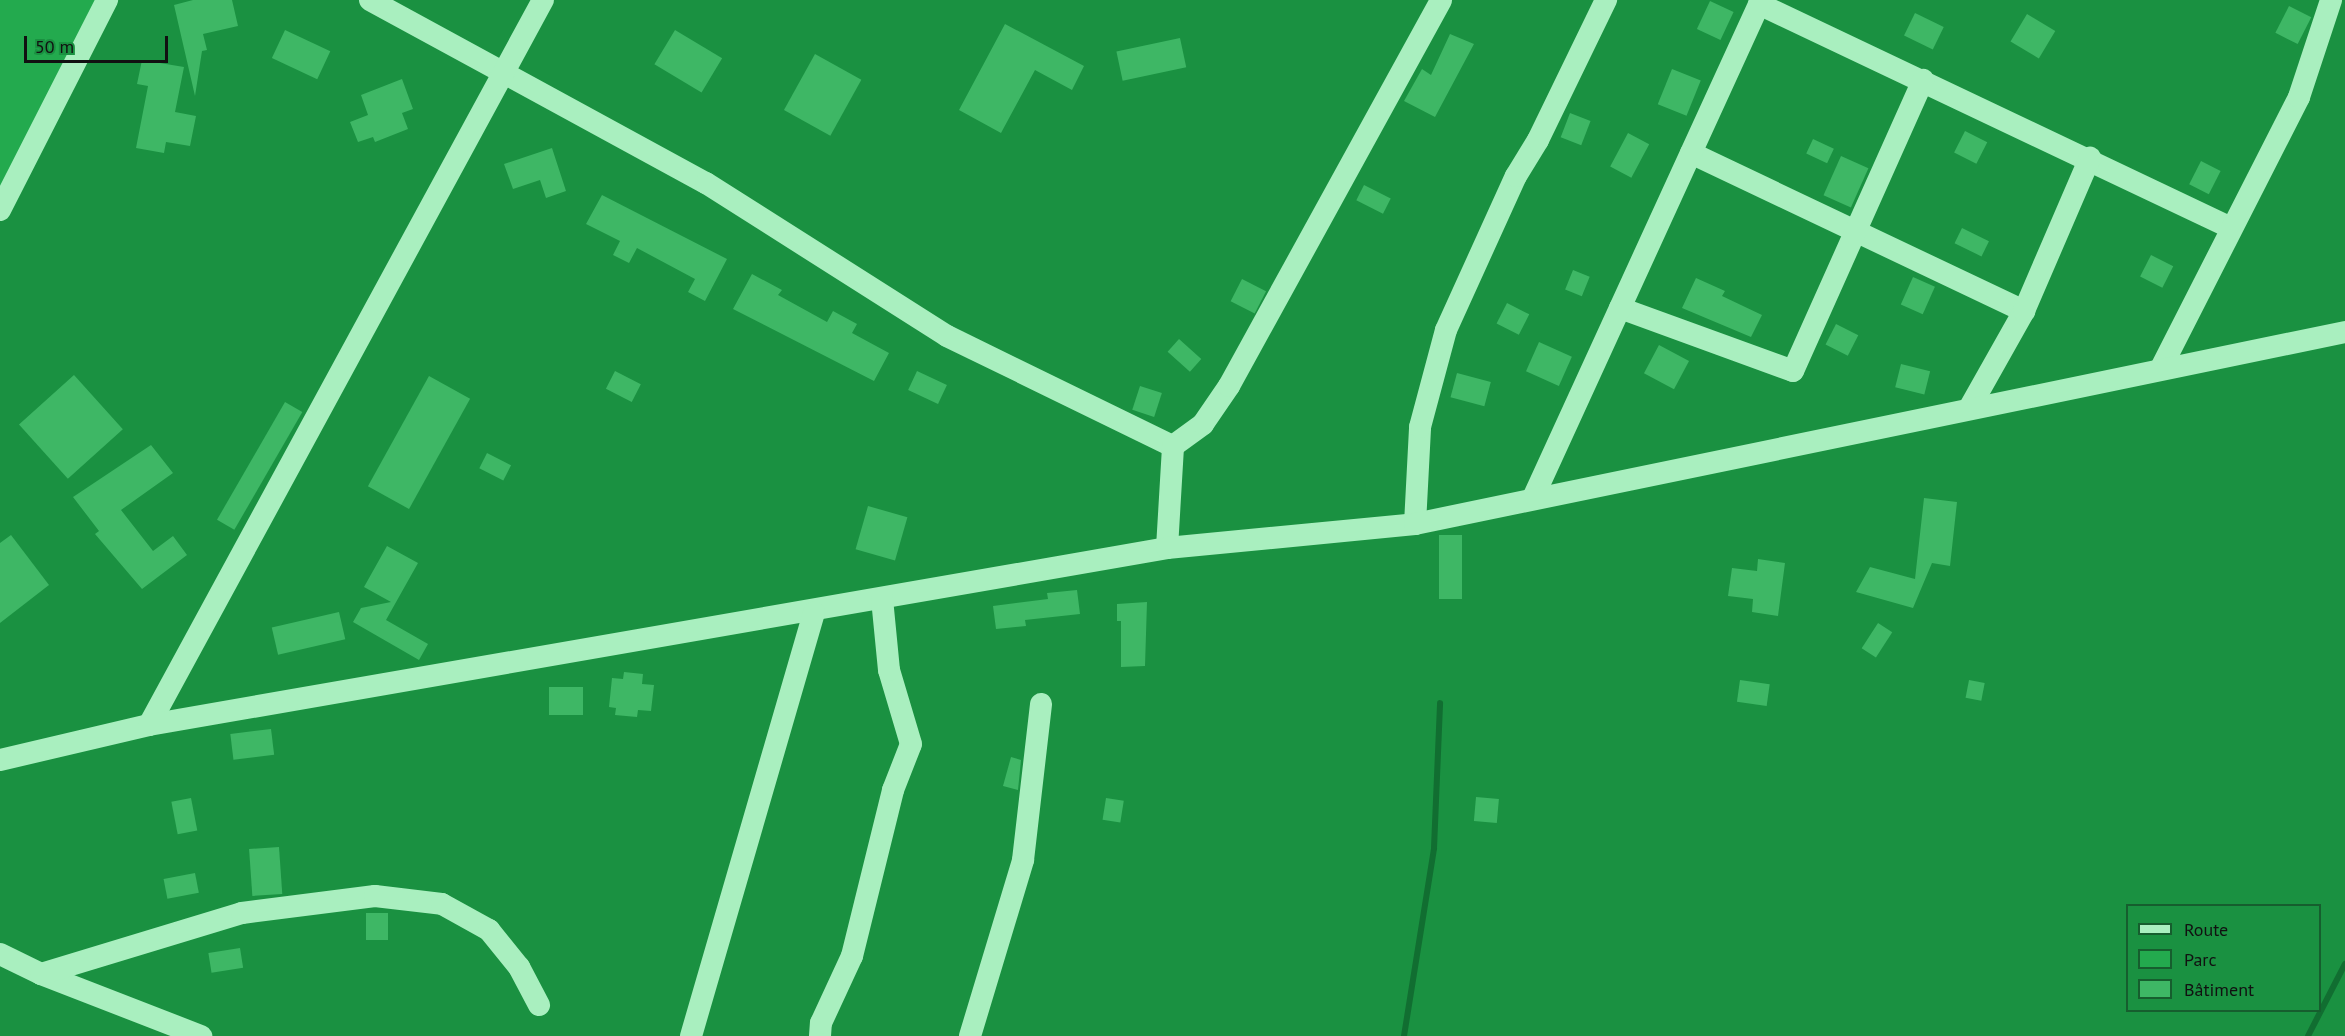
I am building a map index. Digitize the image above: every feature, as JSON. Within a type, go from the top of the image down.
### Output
[{"type":"street","points":[[0,210],[107,0]]},
{"type":"street","points":[[370,0],[504,70],[706,183],[947,336],[1173,446]]},
{"type":"street","points":[[149,725],[543,0]]},
{"type":"street","points":[[1173,446],[1203,424],[1230,386],[1441,0]]},
{"type":"street","points":[[1415,524],[1420,427],[1446,330],[1516,176],[1538,140],[1606,0]]},
{"type":"street","points":[[2161,368],[2229,227],[2299,97],[2331,0]]},
{"type":"street","points":[[1533,498],[1760,2],[2090,158],[2229,227]]},
{"type":"street","points":[[1620,308],[1793,371],[1923,80]]},
{"type":"street","points":[[1691,153],[2024,311]]},
{"type":"street","points":[[1970,407],[2024,311],[2090,158]]},
{"type":"street","points":[[0,760],[149,725],[814,612],[1167,548],[1415,524],[1970,407],[2345,332]]},
{"type":"street","points":[[1167,548],[1173,446]]},
{"type":"street","points":[[820,1036],[821,1023],[852,956],[893,790],[911,744],[889,670],[882,598]]},
{"type":"street","points":[[691,1036],[814,612]]},
{"type":"street","points":[[970,1036],[1023,860],[1041,704]]},
{"type":"street","points":[[41,974],[242,912],[375,896],[442,904],[489,930],[519,967],[539,1005]]},
{"type":"street","points":[[0,954],[41,974],[201,1036]]},
{"type":"green space","points":[[0,0],[107,0],[0,210]]},
{"type":"building","points":[[193,0],[232,0],[238,26],[203,34],[207,50],[202,51],[195,96],[174,5]]},
{"type":"building","points":[[1710,1],[1734,12],[1720,40],[1697,29]]},
{"type":"building","points":[[2289,6],[2311,17],[2298,44],[2275,33]]},
{"type":"building","points":[[1915,13],[1944,27],[1933,49],[1904,35]]},
{"type":"building","points":[[2027,14],[2055,31],[2039,58],[2011,41]]},
{"type":"building","points":[[1005,24],[1084,66],[1072,90],[1035,70],[1001,133],[959,110]]},
{"type":"building","points":[[285,30],[330,51],[317,79],[272,58]]},
{"type":"building","points":[[675,30],[722,58],[702,93],[654,64]]},
{"type":"building","points":[[1450,34],[1474,44],[1435,117],[1404,101],[1422,69],[1431,75]]},
{"type":"building","points":[[1180,38],[1186,67],[1123,81],[1116,52]]},
{"type":"building","points":[[815,54],[861,80],[830,136],[784,110]]},
{"type":"building","points":[[142,60],[184,67],[175,112],[196,116],[190,146],[166,142],[164,153],[136,148],[148,86],[137,84]]},
{"type":"building","points":[[1672,69],[1701,81],[1687,116],[1658,104]]},
{"type":"building","points":[[402,79],[413,109],[402,113],[408,129],[375,142],[373,137],[358,142],[350,122],[368,115],[361,95]]},
{"type":"building","points":[[1570,113],[1591,121],[1581,145],[1561,137]]},
{"type":"building","points":[[1965,131],[1987,142],[1976,164],[1954,152]]},
{"type":"building","points":[[1628,133],[1649,144],[1631,178],[1610,167]]},
{"type":"building","points":[[1813,139],[1834,149],[1827,163],[1806,154]]},
{"type":"building","points":[[552,148],[566,191],[546,198],[540,180],[513,189],[504,164]]},
{"type":"building","points":[[1841,156],[1868,168],[1851,207],[1824,195]]},
{"type":"building","points":[[2201,161],[2221,171],[2209,194],[2189,184]]},
{"type":"building","points":[[1364,185],[1391,199],[1383,214],[1356,200]]},
{"type":"building","points":[[602,195],[727,259],[705,301],[688,292],[695,279],[637,248],[629,263],[613,255],[620,241],[586,224]]},
{"type":"building","points":[[1962,228],[1989,241],[1982,256],[1955,243]]},
{"type":"building","points":[[2151,255],[2173,266],[2162,288],[2140,276]]},
{"type":"building","points":[[1573,270],[1590,277],[1582,296],[1565,289]]},
{"type":"building","points":[[752,274],[782,290],[778,295],[827,322],[833,311],[857,324],[852,333],[889,353],[874,381],[733,309]]},
{"type":"building","points":[[1913,277],[1935,287],[1923,314],[1901,304]]},
{"type":"building","points":[[1696,278],[1725,291],[1722,296],[1762,315],[1751,337],[1682,308]]},
{"type":"building","points":[[1242,279],[1266,291],[1255,314],[1231,301]]},
{"type":"building","points":[[1507,303],[1529,314],[1519,335],[1497,323]]},
{"type":"building","points":[[1836,324],[1858,335],[1848,356],[1826,344]]},
{"type":"building","points":[[1179,339],[1201,359],[1190,372],[1168,352]]},
{"type":"building","points":[[1539,342],[1572,357],[1559,386],[1526,371]]},
{"type":"building","points":[[1659,345],[1689,361],[1674,389],[1644,373]]},
{"type":"building","points":[[1901,364],[1930,371],[1924,395],[1895,387]]},
{"type":"building","points":[[615,371],[641,384],[632,402],[606,389]]},
{"type":"building","points":[[917,371],[947,385],[938,404],[908,390]]},
{"type":"building","points":[[1457,373],[1491,382],[1484,406],[1451,397]]},
{"type":"building","points":[[74,375],[123,429],[68,479],[19,425]]},
{"type":"building","points":[[429,376],[470,399],[409,509],[368,486]]},
{"type":"building","points":[[1140,386],[1162,393],[1154,417],[1132,410]]},
{"type":"building","points":[[285,402],[302,412],[234,530],[217,520]]},
{"type":"building","points":[[151,445],[173,473],[121,510],[153,551],[173,536],[187,555],[142,589],[95,534],[99,531],[73,497]]},
{"type":"building","points":[[487,453],[511,465],[503,480],[479,468]]},
{"type":"building","points":[[1924,498],[1957,502],[1950,566],[1932,563],[1913,608],[1856,592],[1870,567],[1915,579]]},
{"type":"building","points":[[868,506],[907,517],[895,561],[856,549]]},
{"type":"building","points":[[11,535],[49,585],[0,623],[0,543]]},
{"type":"building","points":[[1439,535],[1462,535],[1462,599],[1439,599]]},
{"type":"building","points":[[387,546],[418,563],[386,620],[428,644],[419,660],[353,622],[361,608],[391,602],[364,587]]},
{"type":"building","points":[[1758,559],[1785,563],[1778,616],[1752,612],[1753,599],[1728,596],[1732,568],[1757,571]]},
{"type":"building","points":[[1077,590],[1080,614],[1025,620],[1026,626],[996,629],[993,606],[1048,599],[1047,593]]},
{"type":"building","points":[[1147,602],[1145,666],[1121,667],[1121,621],[1117,621],[1117,604]]},
{"type":"building","points":[[339,612],[345,639],[278,655],[272,628]]},
{"type":"building","points":[[1878,623],[1892,632],[1876,657],[1862,648]]},
{"type":"building","points":[[624,672],[643,674],[642,684],[654,685],[651,711],[638,710],[637,717],[615,715],[616,708],[609,707],[612,678],[623,679]]},
{"type":"building","points":[[1740,680],[1770,684],[1767,706],[1737,702]]},
{"type":"building","points":[[1969,680],[1985,683],[1981,701],[1966,698]]},
{"type":"building","points":[[549,687],[583,687],[583,715],[549,715]]},
{"type":"building","points":[[271,729],[274,755],[233,760],[230,734]]},
{"type":"building","points":[[1011,757],[1021,760],[1018,790],[1003,786]]},
{"type":"building","points":[[1476,797],[1499,799],[1497,823],[1474,821]]},
{"type":"building","points":[[191,798],[197,830],[178,834],[171,802]]},
{"type":"building","points":[[1106,798],[1124,801],[1120,823],[1103,820]]},
{"type":"building","points":[[279,847],[282,894],[252,896],[249,849]]},
{"type":"building","points":[[195,873],[199,893],[167,899],[164,879]]},
{"type":"building","points":[[366,913],[388,913],[388,940],[366,940]]},
{"type":"building","points":[[240,948],[243,968],[212,973],[208,953]]},
{"type":"waterway","points":[[1404,1036],[1434,848],[1440,703]]},
{"type":"waterway","points":[[2321,1011],[2345,964]]},
{"type":"waterway","points":[[2308,1036],[2320,1012]]}]
